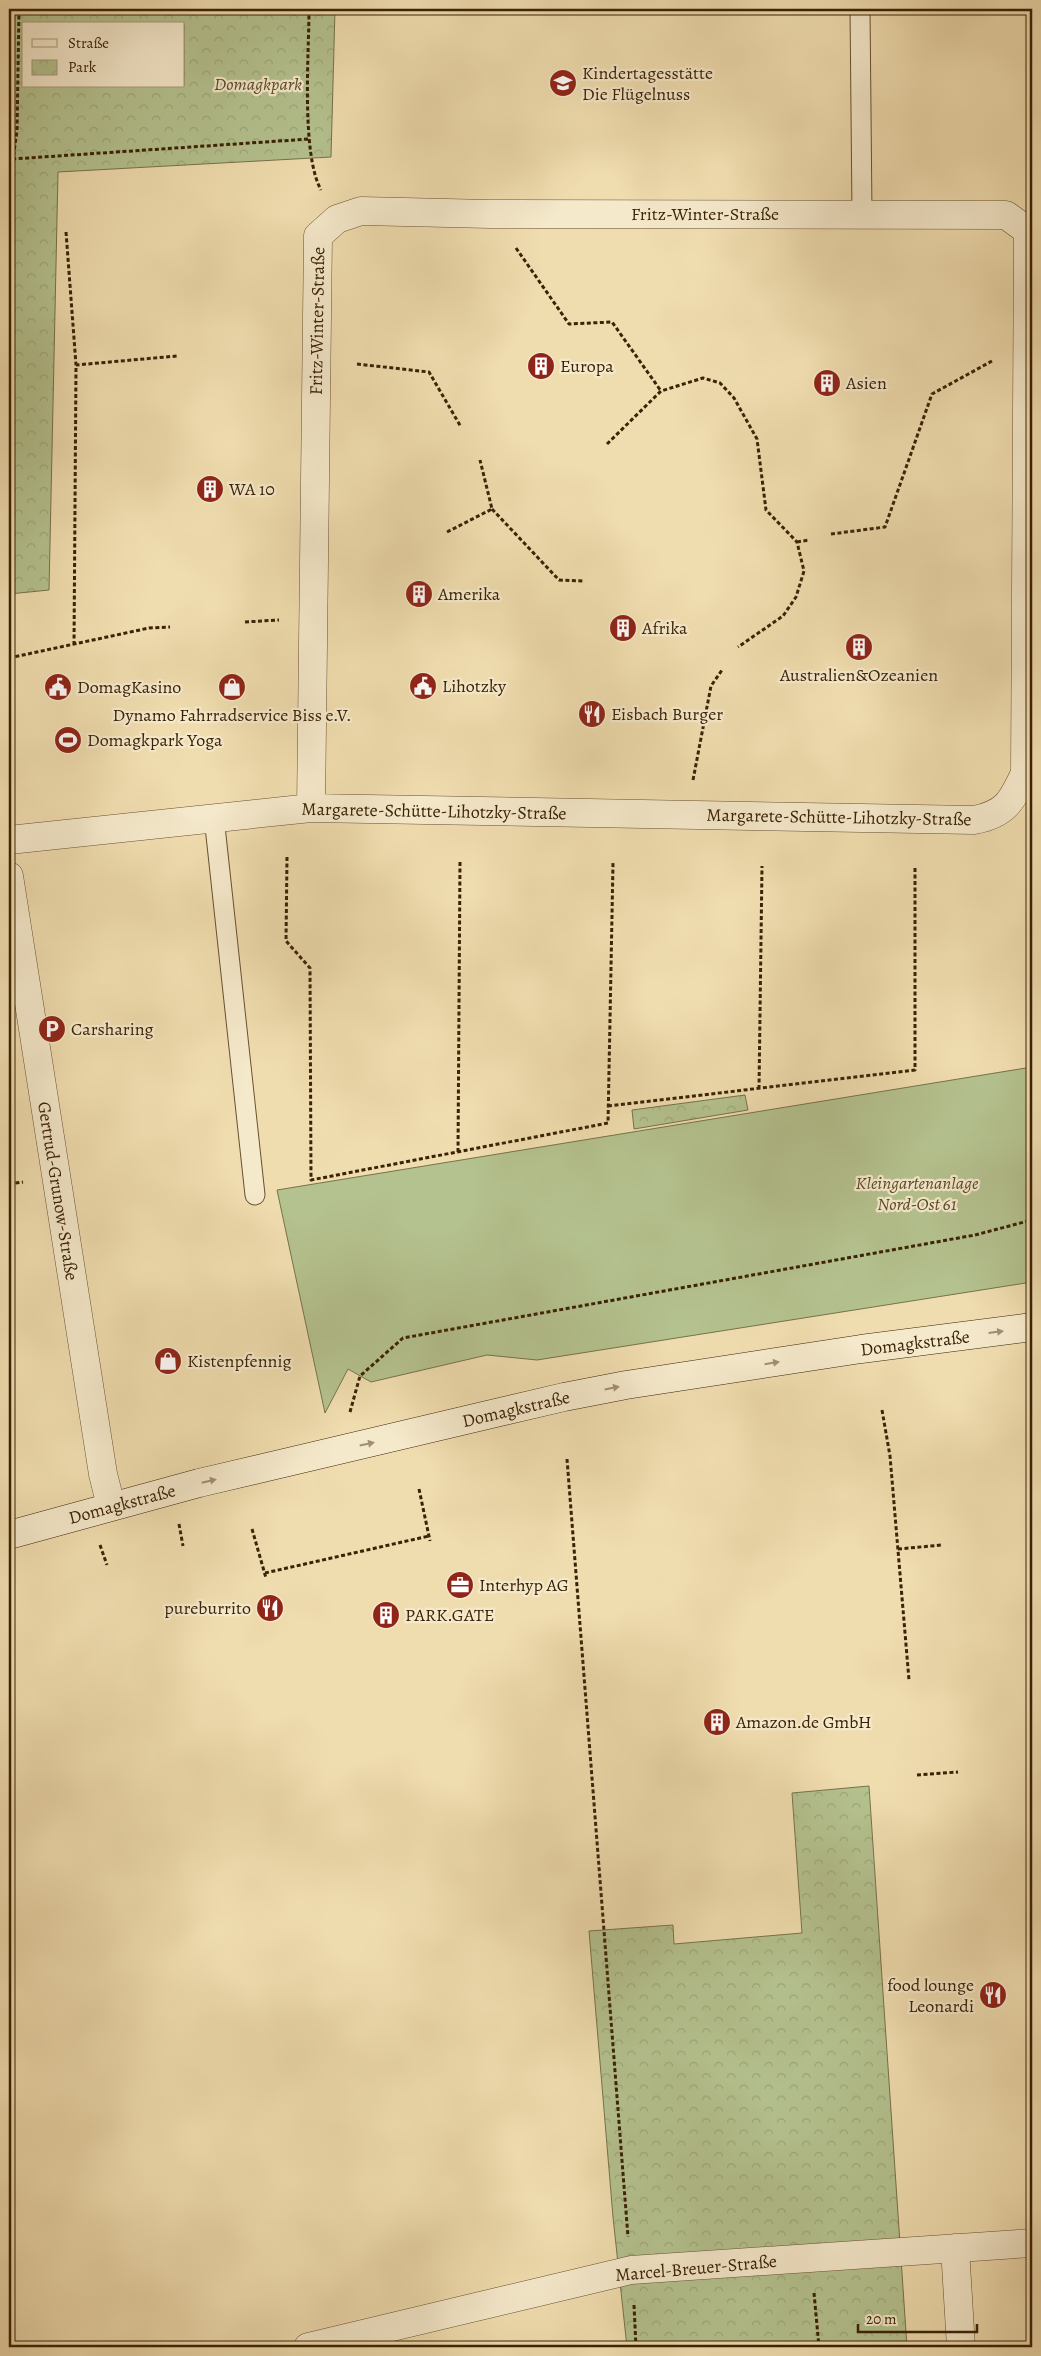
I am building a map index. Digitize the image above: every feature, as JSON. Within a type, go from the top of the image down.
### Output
[{"type":"street","name":"Fritz-Winter-Straße","points":[[311,808],[318,236],[337,219],[361,211],[490,214],[862,214]]},
{"type":"street","name":"Margarete-Schütte-Lihotzky-Straße","points":[[9,840],[311,808],[981,819],[997,815],[1013,799],[1025,773],[1029,655],[1027,342],[1030,272],[1028,231],[1006,215],[862,214]]},
{"type":"street","name":"Gertrud-Grunow-Straße","points":[[9,876],[103,1474],[110,1506]]},
{"type":"street","name":"Domagkstraße","points":[[9,1535],[110,1506],[564,1397],[626,1385],[861,1349],[1032,1328]]},
{"type":"street","name":"Marcel-Breuer-Straße","points":[[308,2347],[631,2270],[1032,2243]]},
{"type":"street","points":[[955,2248],[961,2347]]},
{"type":"lane","points":[[860,9],[862,214]]},
{"type":"lane","points":[[214,817],[255,1195]]},
{"type":"path","points":[[9,254],[11,159],[17,131],[19,9]]},
{"type":"path","points":[[309,9],[309,139],[317,183],[337,219]]},
{"type":"path","points":[[1029,176],[1032,32]]},
{"type":"path","points":[[11,159],[309,139]]},
{"type":"path","points":[[66,232],[76,365],[74,645]]},
{"type":"path","points":[[515,247],[569,324],[612,322],[662,391]]},
{"type":"path","points":[[831,534],[885,527],[932,394],[1027,342]]},
{"type":"path","points":[[76,365],[177,356]]},
{"type":"path","points":[[357,364],[430,372],[461,427]]},
{"type":"path","points":[[607,444],[662,391],[703,378],[720,384],[734,398],[756,439],[766,510],[797,542],[804,571],[796,598],[783,616],[738,647]]},
{"type":"path","points":[[480,460],[492,509],[559,580],[583,580]]},
{"type":"path","points":[[447,532],[492,509]]},
{"type":"path","points":[[797,542],[809,540]]},
{"type":"path","points":[[9,658],[149,628],[170,627]]},
{"type":"path","points":[[693,780],[711,686],[722,670]]},
{"type":"path","points":[[287,857],[286,941],[310,968],[311,1180],[608,1123],[613,863]]},
{"type":"path","points":[[458,1152],[460,860]]},
{"type":"path","points":[[759,1089],[762,866]]},
{"type":"path","points":[[608,1106],[915,1070],[915,867]]},
{"type":"path","points":[[349,1413],[360,1376],[403,1338],[975,1235],[1032,1220]]},
{"type":"path","points":[[882,1410],[890,1456],[909,1680]]},
{"type":"path","points":[[567,1460],[636,2347]]},
{"type":"path","points":[[252,1529],[266,1575],[429,1538],[419,1489]]},
{"type":"path","points":[[898,1549],[942,1545]]},
{"type":"path","points":[[917,1775],[958,1772]]},
{"type":"path","points":[[812,2258],[819,2347]]},
{"type":"green space","name":"Domagkpark","points":[[9,9],[335,9],[331,157],[58,172],[49,590],[9,594]]},
{"type":"green space","name":"Kleingartenanlage Nord-Ost 61","points":[[1032,1067],[1032,1282],[537,1360],[487,1355],[371,1382],[348,1369],[325,1413],[277,1190]]},
{"type":"green space","points":[[745,1095],[748,1110],[634,1129],[632,1110]]},
{"type":"green space","points":[[869,1786],[907,2347],[627,2347],[613,2217],[589,1931],[673,1925],[674,1944],[802,1933],[792,1793]]},
{"type":"place","name":"Kindertagesstätte Die Flügelnuss","points":[[563,83]]},
{"type":"place","name":"Europa","points":[[541,366]]},
{"type":"place","name":"Asien","points":[[827,383]]},
{"type":"place","name":"WA 10","points":[[210,489]]},
{"type":"place","name":"Amerika","points":[[419,594]]},
{"type":"place","name":"Afrika","points":[[623,628]]},
{"type":"place","name":"Australien&Ozeanien","points":[[859,647]]},
{"type":"place","name":"Lihotzky","points":[[423,686]]},
{"type":"place","name":"DomagKasino","points":[[58,687]]},
{"type":"place","name":"Dynamo Fahrradservice Biss e.V.","points":[[232,687]]},
{"type":"place","name":"Eisbach Burger","points":[[592,714]]},
{"type":"place","name":"Domagkpark Yoga","points":[[68,740]]},
{"type":"place","name":"Carsharing","points":[[52,1029]]},
{"type":"place","name":"Kistenpfennig","points":[[168,1361]]},
{"type":"place","name":"Interhyp AG","points":[[460,1585]]},
{"type":"place","name":"pureburrito","points":[[270,1608]]},
{"type":"place","name":"PARK.GATE","points":[[386,1615]]},
{"type":"place","name":"Amazon.de GmbH","points":[[717,1722]]},
{"type":"place","name":"food lounge Leonardi","points":[[993,1995]]}]
